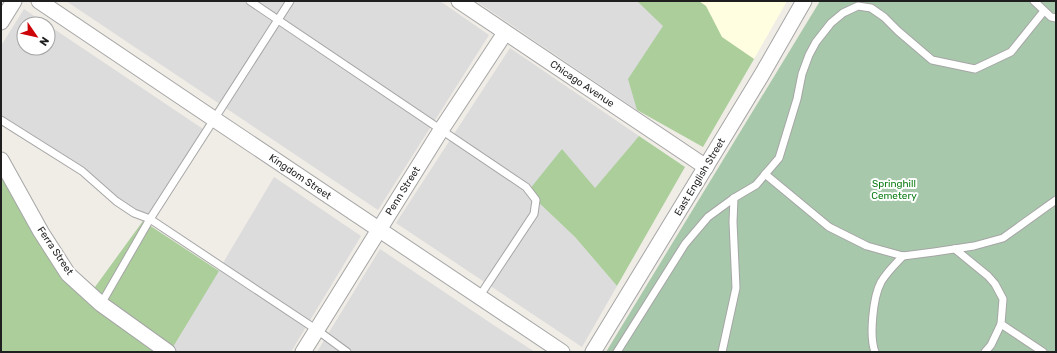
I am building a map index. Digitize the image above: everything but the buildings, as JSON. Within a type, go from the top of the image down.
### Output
[{"type":"street","points":[[1,22],[14,1]]},
{"type":"street","name":"Kingdom Street","points":[[39,1],[562,352]]},
{"type":"street","name":"Chicago Avenue","points":[[459,1],[706,167]]},
{"type":"street","name":"East English Street","points":[[592,352],[761,76],[804,1]]},
{"type":"street","name":"Penn Street","points":[[303,352],[441,130],[505,33]]},
{"type":"street","name":"Ferra Street","points":[[1,160],[41,232],[68,274],[101,304],[168,352]]},
{"type":"lane","points":[[250,1],[526,186],[536,200],[534,214],[479,297]]},
{"type":"lane","points":[[101,304],[150,219],[290,1]]},
{"type":"lane","points":[[1034,1],[1044,11],[1056,18]]},
{"type":"lane","points":[[617,352],[693,233],[708,217],[734,198],[756,185],[779,158],[797,99],[802,74],[809,55],[816,42],[831,23],[843,13],[858,6],[871,8],[884,17],[932,60],[975,69],[1011,52],[1044,11]]},
{"type":"lane","points":[[1,120],[82,171],[116,201],[134,213],[150,219],[317,330],[347,352]]},
{"type":"lane","points":[[765,174],[829,227],[867,246],[903,256],[974,246],[1003,238],[1056,200]]},
{"type":"lane","points":[[722,352],[736,288],[733,222],[734,198]]},
{"type":"lane","points":[[955,249],[988,276],[1004,299],[1002,324],[991,345],[985,352]]},
{"type":"lane","points":[[875,352],[873,346],[872,320],[876,298],[881,283],[889,270],[903,256]]},
{"type":"lane","points":[[1002,324],[1044,352]]},
{"type":"shaded area","points":[[66,1],[440,1],[489,35],[378,210]]},
{"type":"shaded area","points":[[476,1],[668,1],[695,19],[637,110]]},
{"type":"shaded area","points":[[668,1],[787,1],[754,59]]},
{"type":"shaded area","points":[[24,9],[34,16],[20,16]]},
{"type":"shaded area","points":[[16,22],[16,56],[56,56],[56,30],[206,131],[150,219],[133,213],[82,171],[1,120],[1,46]]},
{"type":"shaded area","points":[[510,48],[639,136],[595,188],[536,200],[575,237],[617,286],[582,347],[396,223]]},
{"type":"shaded area","points":[[274,177],[361,236],[291,352],[177,352],[172,349]]},
{"type":"shaded area","points":[[380,249],[504,332],[535,352],[317,352]]},
{"type":"green space","points":[[637,1],[699,1],[706,6],[722,37],[754,59],[703,147],[637,110],[628,79],[663,26]]},
{"type":"green space","name":"Springhill Cemetery","points":[[820,1],[1056,1],[1056,352],[606,352]]},
{"type":"green space","points":[[639,136],[685,167],[617,286],[575,237],[536,200],[529,190],[562,149],[595,188]]},
{"type":"green space","points":[[1,165],[48,257],[87,298],[143,221],[219,271],[170,352],[1,352]]}]
